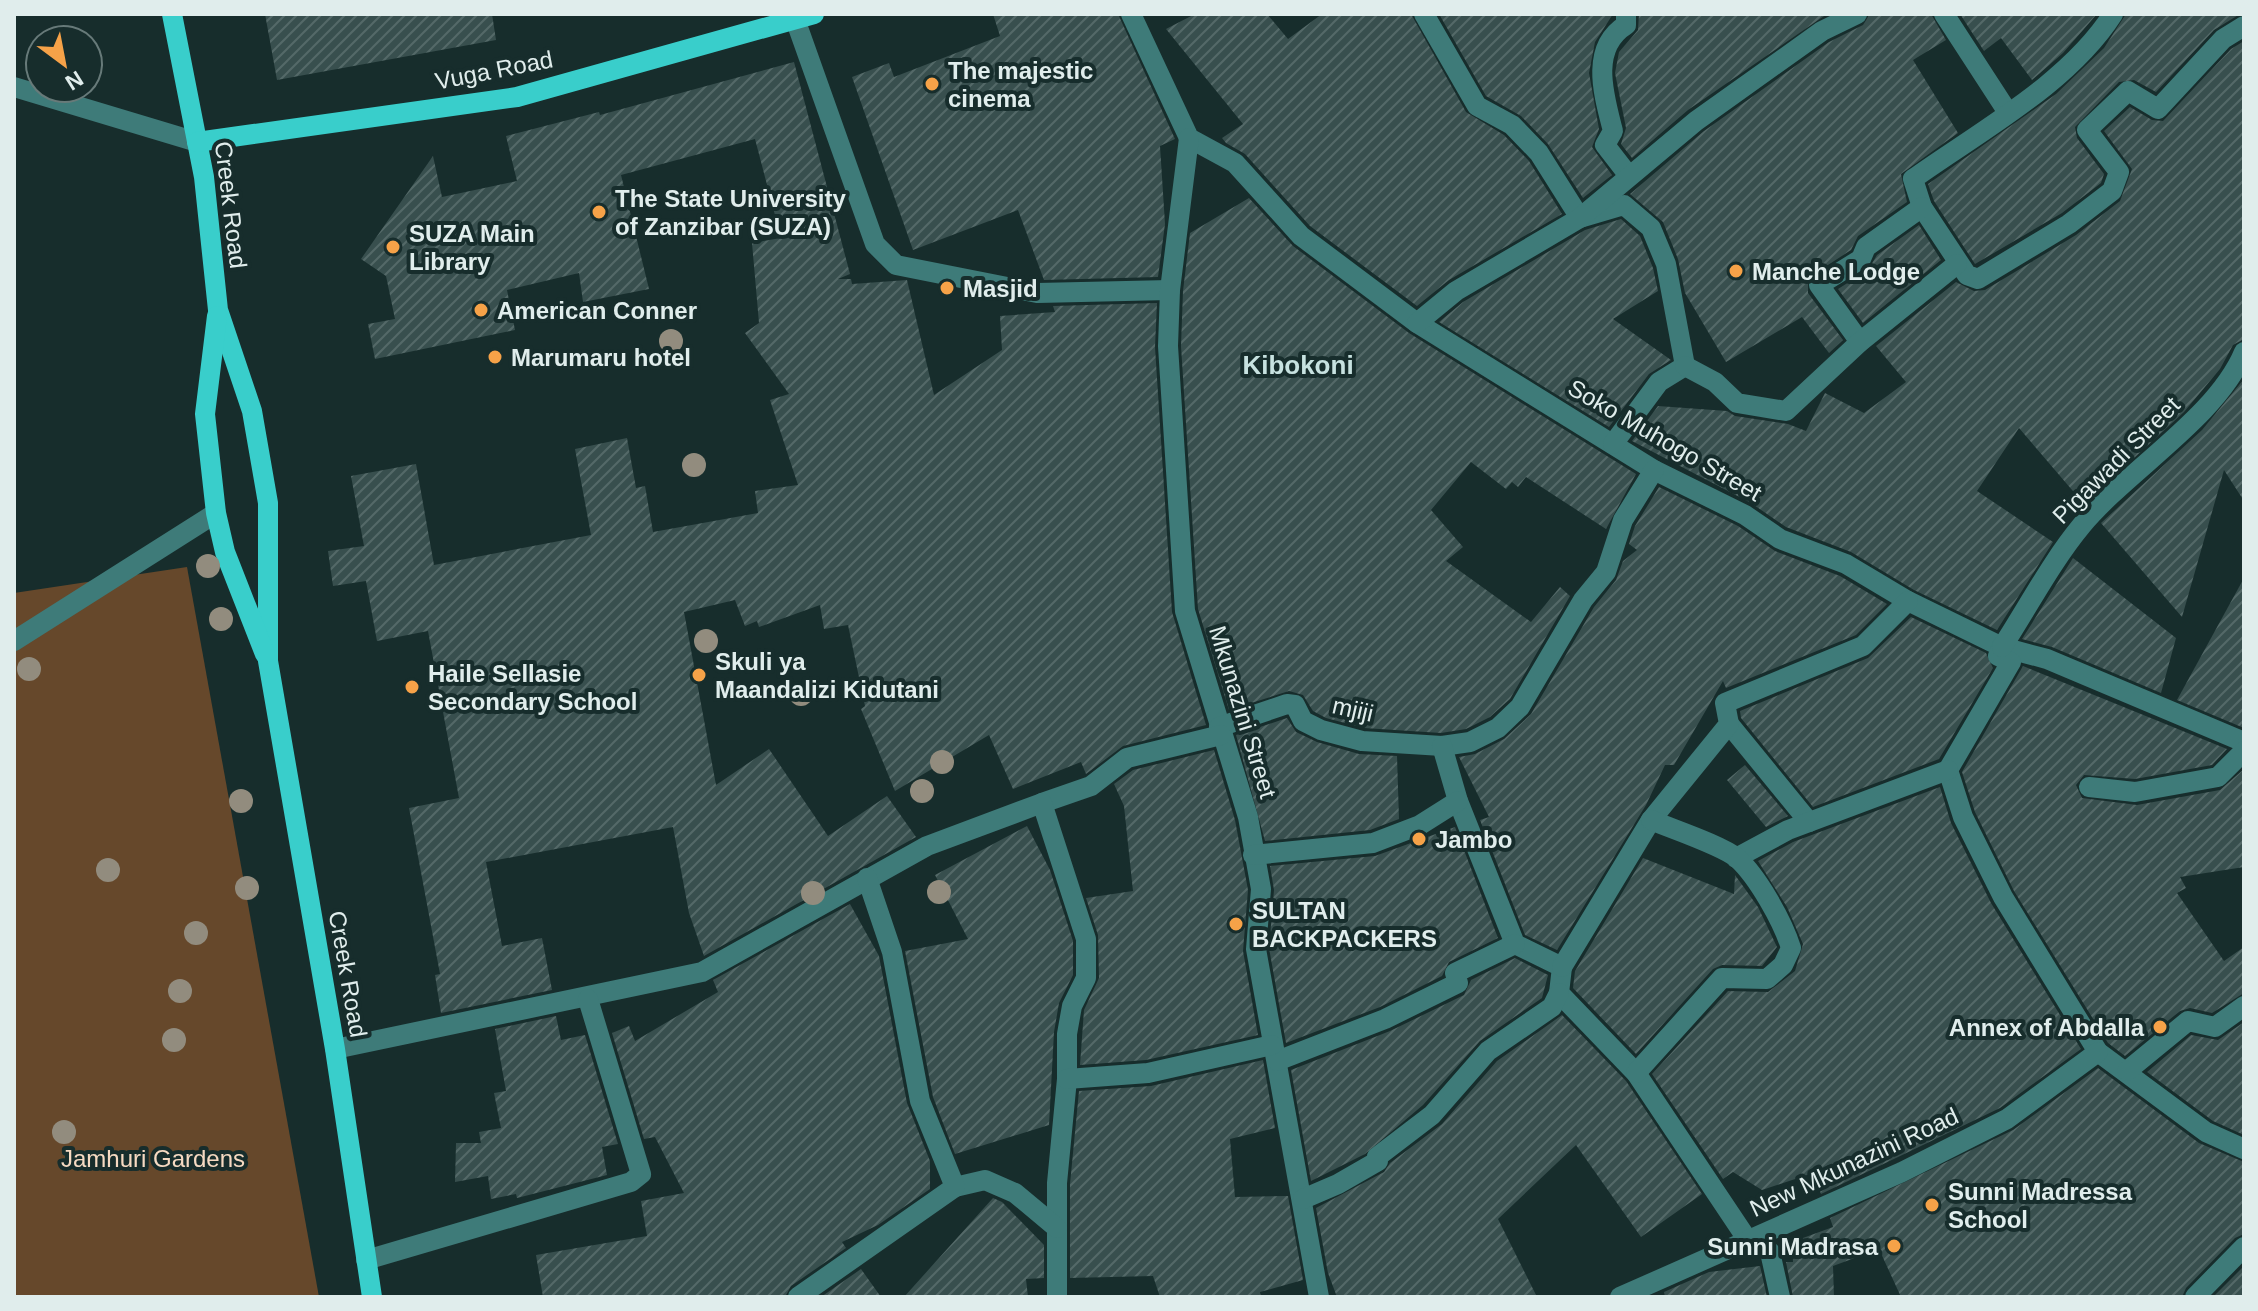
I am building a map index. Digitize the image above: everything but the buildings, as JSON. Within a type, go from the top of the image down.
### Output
[{"type":"main road","name":"Creek Road","points":[[172,14],[204,177],[218,310],[252,411],[268,503],[268,661],[335,1049],[372,1297]]},
{"type":"main road","name":"Vuga Road","points":[[197,142],[517,97],[804,17]]},
{"type":"main road","name":"Creek Road","points":[[218,310],[205,414],[216,513],[225,552],[268,661]]},
{"type":"street","points":[[1131,14],[1189,138]]},
{"type":"street","points":[[1424,14],[1477,106],[1512,125],[1539,153],[1580,218]]},
{"type":"street","points":[[1626,14],[1626,25],[1608,41],[1602,89],[1613,131],[1605,145],[1629,176]]},
{"type":"street","points":[[1417,323],[1456,291],[1580,218],[1696,121],[1822,31],[1857,14]]},
{"type":"street","points":[[1944,14],[2007,111]]},
{"type":"street","points":[[2113,14],[2100,34],[2061,74],[1913,179],[1922,207],[1967,275],[1978,279],[2069,224],[2112,191],[2119,172],[2087,130],[2128,91],[2158,109],[2223,39],[2244,26]]},
{"type":"street","name":"Vuga Road","points":[[804,17],[875,244],[896,265],[1037,293],[1170,290]]},
{"type":"street","points":[[14,87],[197,142]]},
{"type":"street","name":"Mkunazini Street","points":[[1189,138],[1170,290],[1168,346],[1185,611],[1248,817],[1261,889],[1256,949],[1319,1297]]},
{"type":"street","name":"Soko Muhogo Street","points":[[1189,138],[1235,163],[1301,236],[1417,323],[1654,470],[1745,515],[1780,539],[1846,564],[1908,601],[2002,647],[2047,659],[2244,742]]},
{"type":"street","points":[[1580,218],[1624,205],[1651,228],[1666,264],[1685,366]]},
{"type":"street","points":[[1860,342],[1819,285],[1861,259],[1866,247],[1922,207]]},
{"type":"street","points":[[1685,366],[1715,382],[1737,403],[1786,411],[1860,342],[1957,264]]},
{"type":"street","name":"Pigawadi Street","points":[[2002,647],[2081,526],[2208,405],[2238,367],[2244,352]]},
{"type":"street","points":[[1613,444],[1659,382],[1685,366]]},
{"type":"street","points":[[1562,967],[1515,944],[1458,801],[1442,746],[1470,742],[1498,728],[1520,707],[1583,600],[1606,572],[1623,520],[1654,470]]},
{"type":"street","points":[[14,641],[216,513]]},
{"type":"street","points":[[1809,822],[1729,724],[1725,703],[1863,646],[1908,601]]},
{"type":"street","points":[[1736,858],[1809,822],[1948,770],[2011,662],[1998,656],[2002,647]]},
{"type":"street","name":"mjiji","points":[[1220,731],[1287,704],[1295,705],[1303,721],[1321,730],[1362,741],[1442,746]]},
{"type":"street","points":[[1303,1199],[1338,1184],[1378,1161],[1377,1157],[1445,1103],[1452,1089],[1488,1051],[1552,1007],[1559,993],[1562,967],[1651,820],[1729,724]]},
{"type":"street","points":[[335,1049],[588,999],[702,972],[815,912],[867,878],[927,846],[1091,786],[1127,758],[1220,731]]},
{"type":"street","points":[[2089,787],[2135,792],[2218,777],[2244,751]]},
{"type":"street","points":[[1948,770],[1963,817],[2003,897],[2098,1052],[2206,1132],[2244,1149]]},
{"type":"street","points":[[1253,855],[1373,843],[1420,825],[1458,801]]},
{"type":"street","points":[[1042,803],[1086,939],[1086,978],[1072,1006],[1068,1024],[1067,1079],[1057,1183],[1057,1297]]},
{"type":"street","points":[[1636,1073],[1722,978],[1767,979],[1791,948],[1785,929],[1736,858],[1651,820]]},
{"type":"street","points":[[867,878],[892,952],[920,1101],[955,1187]]},
{"type":"street","points":[[1067,1079],[1148,1073],[1274,1053],[1421,1003],[1458,983],[1455,973],[1515,944]]},
{"type":"street","points":[[1559,993],[1636,1073],[1747,1239],[1770,1252],[1780,1297]]},
{"type":"street","points":[[366,1260],[631,1182],[641,1174],[588,999]]},
{"type":"street","points":[[2127,1071],[2188,1021],[2215,1027],[2244,1006]]},
{"type":"street","name":"New Mkunazini Road","points":[[1620,1297],[1902,1172],[2007,1119],[2098,1052]]},
{"type":"street","points":[[798,1297],[955,1187],[985,1180],[1015,1193],[1057,1228]]},
{"type":"street","points":[[2195,1297],[2244,1247]]},
{"type":"green space","name":"Jamhuri Gardens","points":[[187,567],[319,1297],[14,1297],[14,593]]},
{"type":"place","name":"The majestic cinema","points":[[932,84]]},
{"type":"place","name":"The State University of Zanzibar (SUZA)","points":[[599,212]]},
{"type":"place","name":"SUZA Main Library","points":[[393,247]]},
{"type":"place","name":"Manche Lodge","points":[[1736,271]]},
{"type":"place","name":"Masjid","points":[[947,288]]},
{"type":"place","name":"American Conner","points":[[481,310]]},
{"type":"place","name":"Marumaru hotel","points":[[495,357]]},
{"type":"place","name":"Skuli ya Maandalizi Kidutani","points":[[699,675]]},
{"type":"place","name":"Haile Sellasie Secondary School","points":[[412,687]]},
{"type":"place","name":"Jambo","points":[[1419,839]]},
{"type":"place","name":"SULTAN BACKPACKERS","points":[[1236,924]]},
{"type":"place","name":"Annex of Abdalla","points":[[2160,1027]]},
{"type":"place","name":"Sunni Madressa School","points":[[1932,1205]]},
{"type":"place","name":"Sunni Madrasa","points":[[1894,1246]]},
{"type":"district","name":"Kibokoni","points":[[1298,365]]}]
